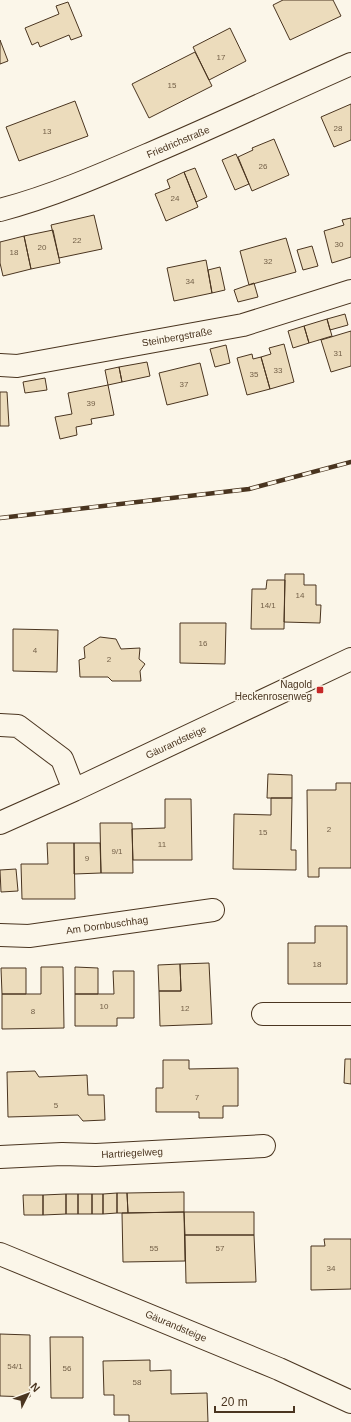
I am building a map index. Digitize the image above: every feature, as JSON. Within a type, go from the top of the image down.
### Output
[{"type":"street","name":"Friedrichstraße","points":[[0,210],[94,179],[351,64]]},
{"type":"street","name":"Steinbergstraße","points":[[0,365],[17,366],[243,325],[351,291]]},
{"type":"street","name":"Gäurandsteige","points":[[0,823],[74,790],[351,659]]},
{"type":"street","points":[[0,725],[18,726],[62,759],[74,790]]},
{"type":"street","name":"Am Dornbuschhag","points":[[0,935],[29,936],[213,910]]},
{"type":"street","points":[[263,1014],[351,1014]]},
{"type":"street","name":"Hartriegelweg","points":[[0,1157],[62,1154],[96,1155],[264,1146]]},
{"type":"street","name":"Gäurandsteige","points":[[0,1254],[279,1369],[351,1402]]},
{"type":"building","points":[[283,0],[333,0],[341,16],[290,40],[273,5]]},
{"type":"building","points":[[68,2],[82,36],[71,40],[69,35],[40,47],[38,42],[32,45],[25,28],[59,14],[56,6]]},
{"type":"building","points":[[230,28],[246,61],[209,80],[193,47]]},
{"type":"building","points":[[0,40],[8,61],[0,64]]},
{"type":"building","points":[[195,52],[212,86],[149,118],[132,84]]},
{"type":"building","points":[[75,101],[88,136],[19,161],[6,127]]},
{"type":"building","points":[[351,104],[351,140],[334,147],[321,117]]},
{"type":"building","points":[[274,139],[289,175],[252,191],[238,157],[253,150],[252,148]]},
{"type":"building","points":[[236,154],[249,184],[235,190],[222,160]]},
{"type":"building","points":[[195,168],[207,197],[196,202],[184,172]]},
{"type":"building","points":[[184,172],[198,207],[166,221],[155,194],[170,188],[167,180]]},
{"type":"building","points":[[94,215],[102,249],[59,258],[51,225]]},
{"type":"building","points":[[351,218],[351,257],[332,263],[324,231],[344,225],[342,220]]},
{"type":"building","points":[[53,230],[60,263],[31,269],[24,236]]},
{"type":"building","points":[[24,236],[31,269],[3,276],[0,263],[0,242]]},
{"type":"building","points":[[286,238],[296,272],[249,285],[240,251]]},
{"type":"building","points":[[312,246],[318,266],[303,270],[297,250]]},
{"type":"building","points":[[206,260],[212,293],[174,301],[167,268]]},
{"type":"building","points":[[220,267],[225,290],[212,293],[208,270]]},
{"type":"building","points":[[254,283],[258,297],[238,302],[234,290]]},
{"type":"building","points":[[345,314],[348,325],[330,330],[327,319]]},
{"type":"building","points":[[327,319],[332,336],[309,343],[304,326]]},
{"type":"building","points":[[304,326],[309,343],[293,348],[288,331]]},
{"type":"building","points":[[351,331],[351,366],[331,372],[321,340]]},
{"type":"building","points":[[284,344],[294,382],[270,389],[261,357],[271,354],[269,348]]},
{"type":"building","points":[[226,345],[230,363],[215,367],[210,349]]},
{"type":"building","points":[[252,354],[253,359],[261,357],[270,389],[247,395],[237,358]]},
{"type":"building","points":[[147,362],[150,376],[122,382],[119,367]]},
{"type":"building","points":[[200,363],[208,395],[167,405],[159,373]]},
{"type":"building","points":[[119,367],[122,382],[108,385],[105,370]]},
{"type":"building","points":[[45,378],[47,390],[25,393],[23,382]]},
{"type":"building","points":[[108,385],[114,415],[91,419],[92,424],[76,427],[77,435],[60,439],[55,417],[72,414],[68,393]]},
{"type":"building","points":[[0,392],[7,392],[9,426],[0,426]]},
{"type":"building","points":[[285,574],[304,574],[304,585],[316,585],[316,605],[321,605],[320,623],[284,622]]},
{"type":"building","points":[[267,580],[285,580],[284,629],[251,629],[252,589],[266,589]]},
{"type":"building","points":[[180,623],[226,623],[225,664],[180,663]]},
{"type":"building","points":[[13,629],[58,630],[57,672],[13,671]]},
{"type":"building","points":[[100,637],[116,639],[121,649],[140,648],[139,659],[145,664],[140,671],[141,681],[112,681],[108,677],[80,677],[79,660],[85,658],[84,647]]},
{"type":"building","points":[[268,774],[292,775],[292,798],[267,798]]},
{"type":"building","points":[[336,783],[351,783],[351,868],[319,868],[319,877],[308,877],[307,790],[336,790]]},
{"type":"building","points":[[271,798],[292,798],[291,850],[296,850],[296,870],[233,869],[234,814],[271,815]]},
{"type":"building","points":[[165,799],[191,799],[192,860],[133,860],[132,829],[165,828]]},
{"type":"building","points":[[100,823],[132,823],[133,873],[101,873]]},
{"type":"building","points":[[47,843],[74,843],[75,899],[22,899],[21,864],[48,864]]},
{"type":"building","points":[[74,843],[100,843],[101,873],[74,874]]},
{"type":"building","points":[[16,869],[18,891],[1,892],[0,870]]},
{"type":"building","points":[[315,926],[347,926],[347,984],[288,984],[288,943],[315,943]]},
{"type":"building","points":[[209,963],[212,1024],[160,1026],[159,991],[181,991],[180,964]]},
{"type":"building","points":[[180,964],[181,991],[159,991],[158,965]]},
{"type":"building","points":[[41,967],[63,967],[64,1028],[2,1029],[2,994],[41,994]]},
{"type":"building","points":[[75,967],[98,968],[98,994],[75,994]]},
{"type":"building","points":[[1,968],[26,968],[26,994],[2,994]]},
{"type":"building","points":[[113,971],[134,971],[134,1018],[117,1018],[117,1026],[75,1026],[75,994],[114,994]]},
{"type":"building","points":[[345,1059],[351,1059],[351,1084],[344,1083]]},
{"type":"building","points":[[163,1060],[189,1060],[189,1069],[238,1068],[238,1106],[223,1106],[223,1118],[199,1118],[199,1112],[156,1112],[156,1088],[163,1088]]},
{"type":"building","points":[[35,1071],[39,1077],[87,1075],[88,1095],[104,1095],[105,1120],[83,1121],[78,1115],[8,1117],[7,1072]]},
{"type":"building","points":[[184,1192],[184,1212],[128,1213],[127,1193]]},
{"type":"building","points":[[117,1193],[117,1213],[103,1214],[103,1194]]},
{"type":"building","points":[[117,1193],[127,1193],[128,1213],[117,1213]]},
{"type":"building","points":[[66,1194],[78,1194],[78,1214],[66,1214]]},
{"type":"building","points":[[66,1194],[66,1214],[43,1215],[43,1195]]},
{"type":"building","points":[[78,1194],[92,1194],[92,1214],[78,1214]]},
{"type":"building","points":[[92,1194],[103,1194],[103,1214],[92,1214]]},
{"type":"building","points":[[23,1195],[43,1195],[43,1215],[24,1215]]},
{"type":"building","points":[[184,1212],[185,1261],[123,1262],[122,1213]]},
{"type":"building","points":[[184,1212],[254,1212],[254,1235],[185,1235]]},
{"type":"building","points":[[185,1235],[254,1235],[256,1282],[186,1283]]},
{"type":"building","points":[[324,1239],[351,1239],[351,1289],[311,1290],[311,1246],[325,1246]]},
{"type":"building","points":[[0,1334],[30,1335],[30,1397],[0,1396]]},
{"type":"building","points":[[50,1337],[83,1337],[83,1398],[51,1398]]},
{"type":"building","points":[[150,1360],[150,1371],[171,1370],[171,1394],[207,1393],[208,1422],[129,1422],[129,1415],[114,1415],[114,1395],[104,1395],[103,1361]]},
{"type":"railway","points":[[0,518],[249,489],[351,462]]},
{"type":"place","name":"Nagold Heckenrosenweg","points":[[320,690]]}]
